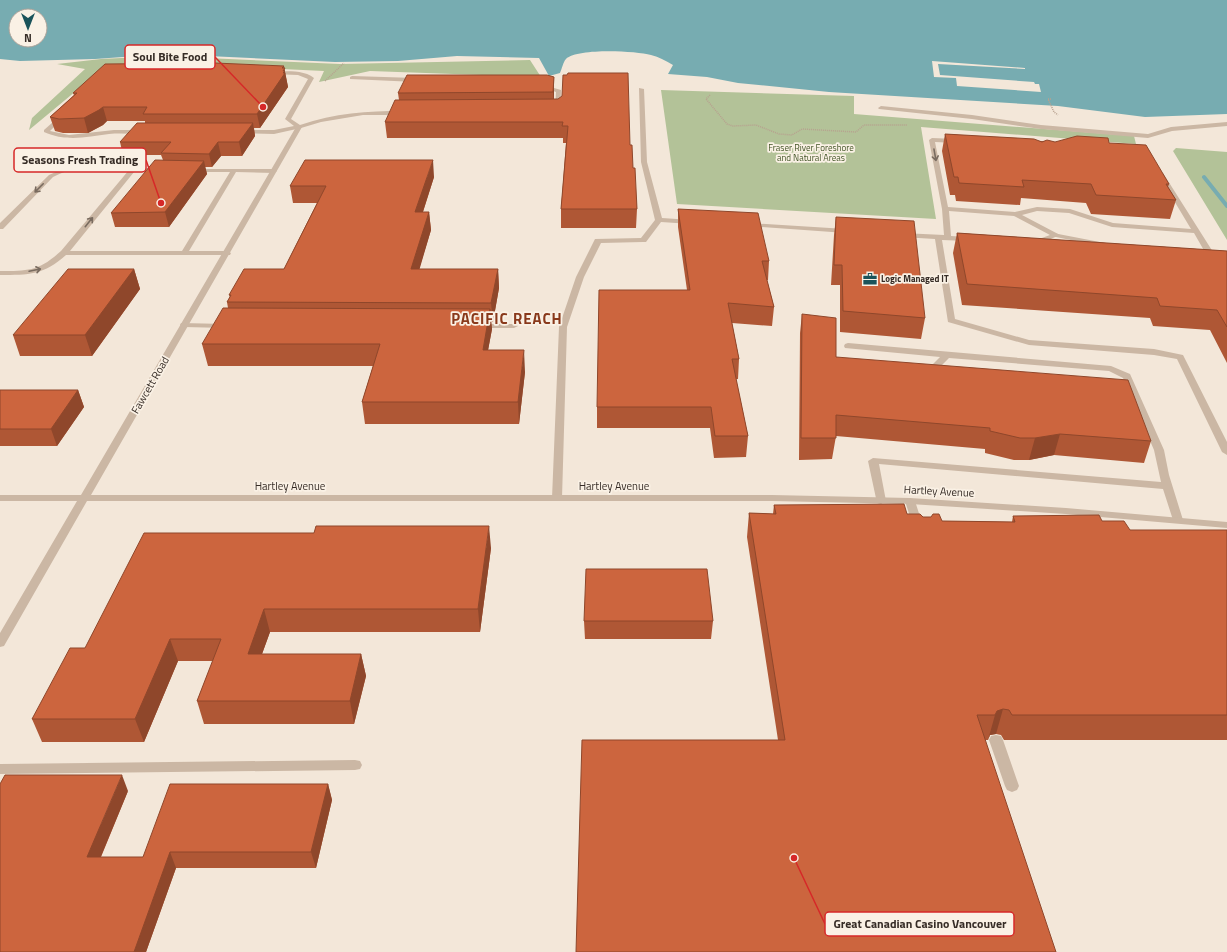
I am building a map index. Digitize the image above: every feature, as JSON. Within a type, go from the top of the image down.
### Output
[{"type":"street","points":[[264,73],[301,74],[311,78],[288,119],[300,127]]},
{"type":"street","points":[[352,78],[424,81]]},
{"type":"street","points":[[536,84],[544,85],[559,91],[558,112],[550,112]]},
{"type":"street","points":[[642,89],[644,162],[659,220]]},
{"type":"street","points":[[881,108],[1041,127],[1148,136],[1171,129],[1227,124]]},
{"type":"street","points":[[68,110],[46,131],[55,136],[94,136],[111,132],[148,132]]},
{"type":"street","points":[[235,132],[274,132],[300,127],[320,120],[363,113],[410,113]]},
{"type":"street","name":"Fawcett Road","points":[[0,643],[300,127]]},
{"type":"street","points":[[1144,144],[1148,136]]},
{"type":"street","points":[[948,238],[945,209],[932,140],[964,142]]},
{"type":"street","points":[[0,227],[51,176],[60,171],[80,165],[117,163],[131,165],[132,170]]},
{"type":"street","points":[[1156,164],[1209,252]]},
{"type":"street","points":[[132,170],[167,170]]},
{"type":"street","points":[[0,273],[19,273],[40,269],[51,264],[64,252],[132,170]]},
{"type":"street","points":[[189,170],[274,171]]},
{"type":"street","points":[[184,253],[234,171]]},
{"type":"street","points":[[945,209],[1016,214],[1038,209],[1070,211],[1112,225],[1196,231]]},
{"type":"street","points":[[1016,214],[1056,235],[1111,246]]},
{"type":"street","points":[[659,220],[700,222]]},
{"type":"street","points":[[558,498],[563,327],[580,277],[598,240],[643,240],[659,220]]},
{"type":"street","points":[[738,225],[852,232]]},
{"type":"street","points":[[891,234],[980,240]]},
{"type":"street","points":[[1027,243],[1035,244],[1056,235]]},
{"type":"street","points":[[938,237],[951,320],[1029,342],[1154,352],[1180,357],[1227,452]]},
{"type":"street","points":[[64,252],[227,253]]},
{"type":"street","points":[[184,326],[231,326]]},
{"type":"street","points":[[466,326],[514,326]]},
{"type":"street","points":[[848,346],[1111,369],[1126,376],[1159,450],[1167,486],[1178,520]]},
{"type":"street","points":[[918,369],[932,370],[948,355]]},
{"type":"street","points":[[881,500],[873,461],[1167,486]]},
{"type":"street","name":"Hartley Avenue","points":[[0,498],[764,498],[881,500],[1066,511],[1227,525]]},
{"type":"street","points":[[910,501],[922,537]]},
{"type":"street","points":[[996,740],[1012,786]]},
{"type":"street","points":[[0,769],[356,765]]},
{"type":"path","points":[[710,95],[706,99],[727,124],[733,126],[756,125],[779,134],[792,135],[802,129],[856,132],[864,125],[909,125]]},
{"type":"path","points":[[1051,99],[1048,99],[1054,112],[1063,119]]},
{"type":"green space","points":[[162,56],[340,64],[530,60],[541,77],[370,71],[319,82],[324,71],[282,69],[94,76],[29,130],[32,118],[85,69],[57,64],[101,59]]},
{"type":"green space","name":"Fraser River Foreshore and Natural Areas","points":[[661,90],[854,96],[854,114],[1134,136],[1136,144],[921,127],[936,219],[677,204]]},
{"type":"green space","points":[[1176,148],[1227,152],[1227,240],[1173,151]]},
{"type":"water","points":[[0,0],[1227,0],[1227,114],[1145,117],[1058,106],[829,92],[738,83],[707,77],[668,74],[673,65],[662,59],[643,54],[607,51],[582,53],[572,56],[565,60],[560,73],[549,76],[539,58],[457,56],[398,61],[335,62],[165,54],[95,59],[20,61],[0,59]]},
{"type":"pier","points":[[932,61],[1025,68],[938,64],[940,75],[1034,82],[1035,84],[1039,84],[1041,92],[957,86],[956,78],[934,77]]},
{"type":"building","points":[[215,63],[284,66],[282,68],[285,68],[283,73],[285,73],[257,114],[143,114],[147,107],[103,107],[84,118],[59,119],[50,117],[77,93],[73,93],[105,64]]},
{"type":"building","points":[[568,73],[628,73],[630,145],[632,145],[633,168],[635,168],[637,209],[561,209],[568,126],[562,126],[563,122],[385,122],[395,100],[558,99],[562,96],[563,75],[567,75]]},
{"type":"building","points":[[407,75],[547,75],[554,77],[553,92],[398,93]]},
{"type":"building","points":[[137,123],[253,123],[239,142],[218,142],[209,154],[161,153],[171,142],[120,142]]},
{"type":"building","points":[[945,134],[1034,139],[1042,142],[1047,140],[1055,142],[1077,136],[1108,138],[1109,143],[1146,145],[1169,184],[1166,184],[1176,200],[1096,195],[1091,184],[1022,180],[1024,187],[959,183],[958,177],[954,177]]},
{"type":"building","points":[[155,160],[204,161],[165,212],[111,213]]},
{"type":"building","points":[[305,160],[433,160],[415,212],[429,212],[411,269],[498,269],[491,303],[227,302],[231,295],[229,295],[244,269],[284,269],[326,186],[290,186]]},
{"type":"building","points":[[678,209],[758,213],[769,261],[762,261],[774,307],[728,303],[739,359],[732,359],[748,436],[715,436],[711,407],[597,407],[599,290],[690,290]]},
{"type":"building","points":[[836,217],[914,221],[925,318],[843,311],[842,265],[834,265]]},
{"type":"building","points":[[957,233],[1227,251],[1227,327],[1217,310],[1160,306],[1157,298],[967,284]]},
{"type":"building","points":[[68,269],[134,269],[85,335],[13,335]]},
{"type":"building","points":[[223,308],[490,309],[483,350],[524,350],[518,402],[362,402],[380,344],[202,344]]},
{"type":"building","points":[[802,314],[836,318],[836,357],[1128,380],[1151,441],[1060,434],[1035,438],[1020,438],[990,431],[990,428],[836,415],[836,438],[801,438]]},
{"type":"building","points":[[0,390],[78,390],[51,429],[0,429]]},
{"type":"building","points":[[904,504],[907,514],[920,514],[923,517],[931,517],[933,514],[939,514],[942,521],[1015,522],[1013,516],[1099,515],[1102,521],[1124,521],[1130,530],[1227,530],[1227,715],[1012,715],[1009,710],[1003,709],[997,711],[995,715],[977,715],[1056,952],[576,952],[582,740],[785,740],[749,513],[776,514],[774,505]]},
{"type":"building","points":[[316,526],[489,526],[478,609],[264,609],[248,654],[361,654],[350,701],[197,701],[221,639],[170,639],[135,719],[32,719],[70,648],[85,648],[144,533],[314,533]]},
{"type":"building","points":[[586,569],[707,569],[713,621],[584,621]]},
{"type":"building","points":[[5,775],[122,775],[87,857],[143,857],[170,784],[328,784],[311,852],[170,852],[134,952],[0,952],[0,784]]},
{"type":"waterway","points":[[1204,177],[1227,206]]},
{"type":"place","name":"Soul Bite Food","points":[[263,107]]},
{"type":"place","name":"Seasons Fresh Trading","points":[[161,203]]},
{"type":"place","name":"Logic Managed IT","points":[[870,279]]},
{"type":"place","name":"Great Canadian Casino Vancouver","points":[[794,858]]},
{"type":"district","name":"PACIFIC REACH","points":[[507,319]]}]
